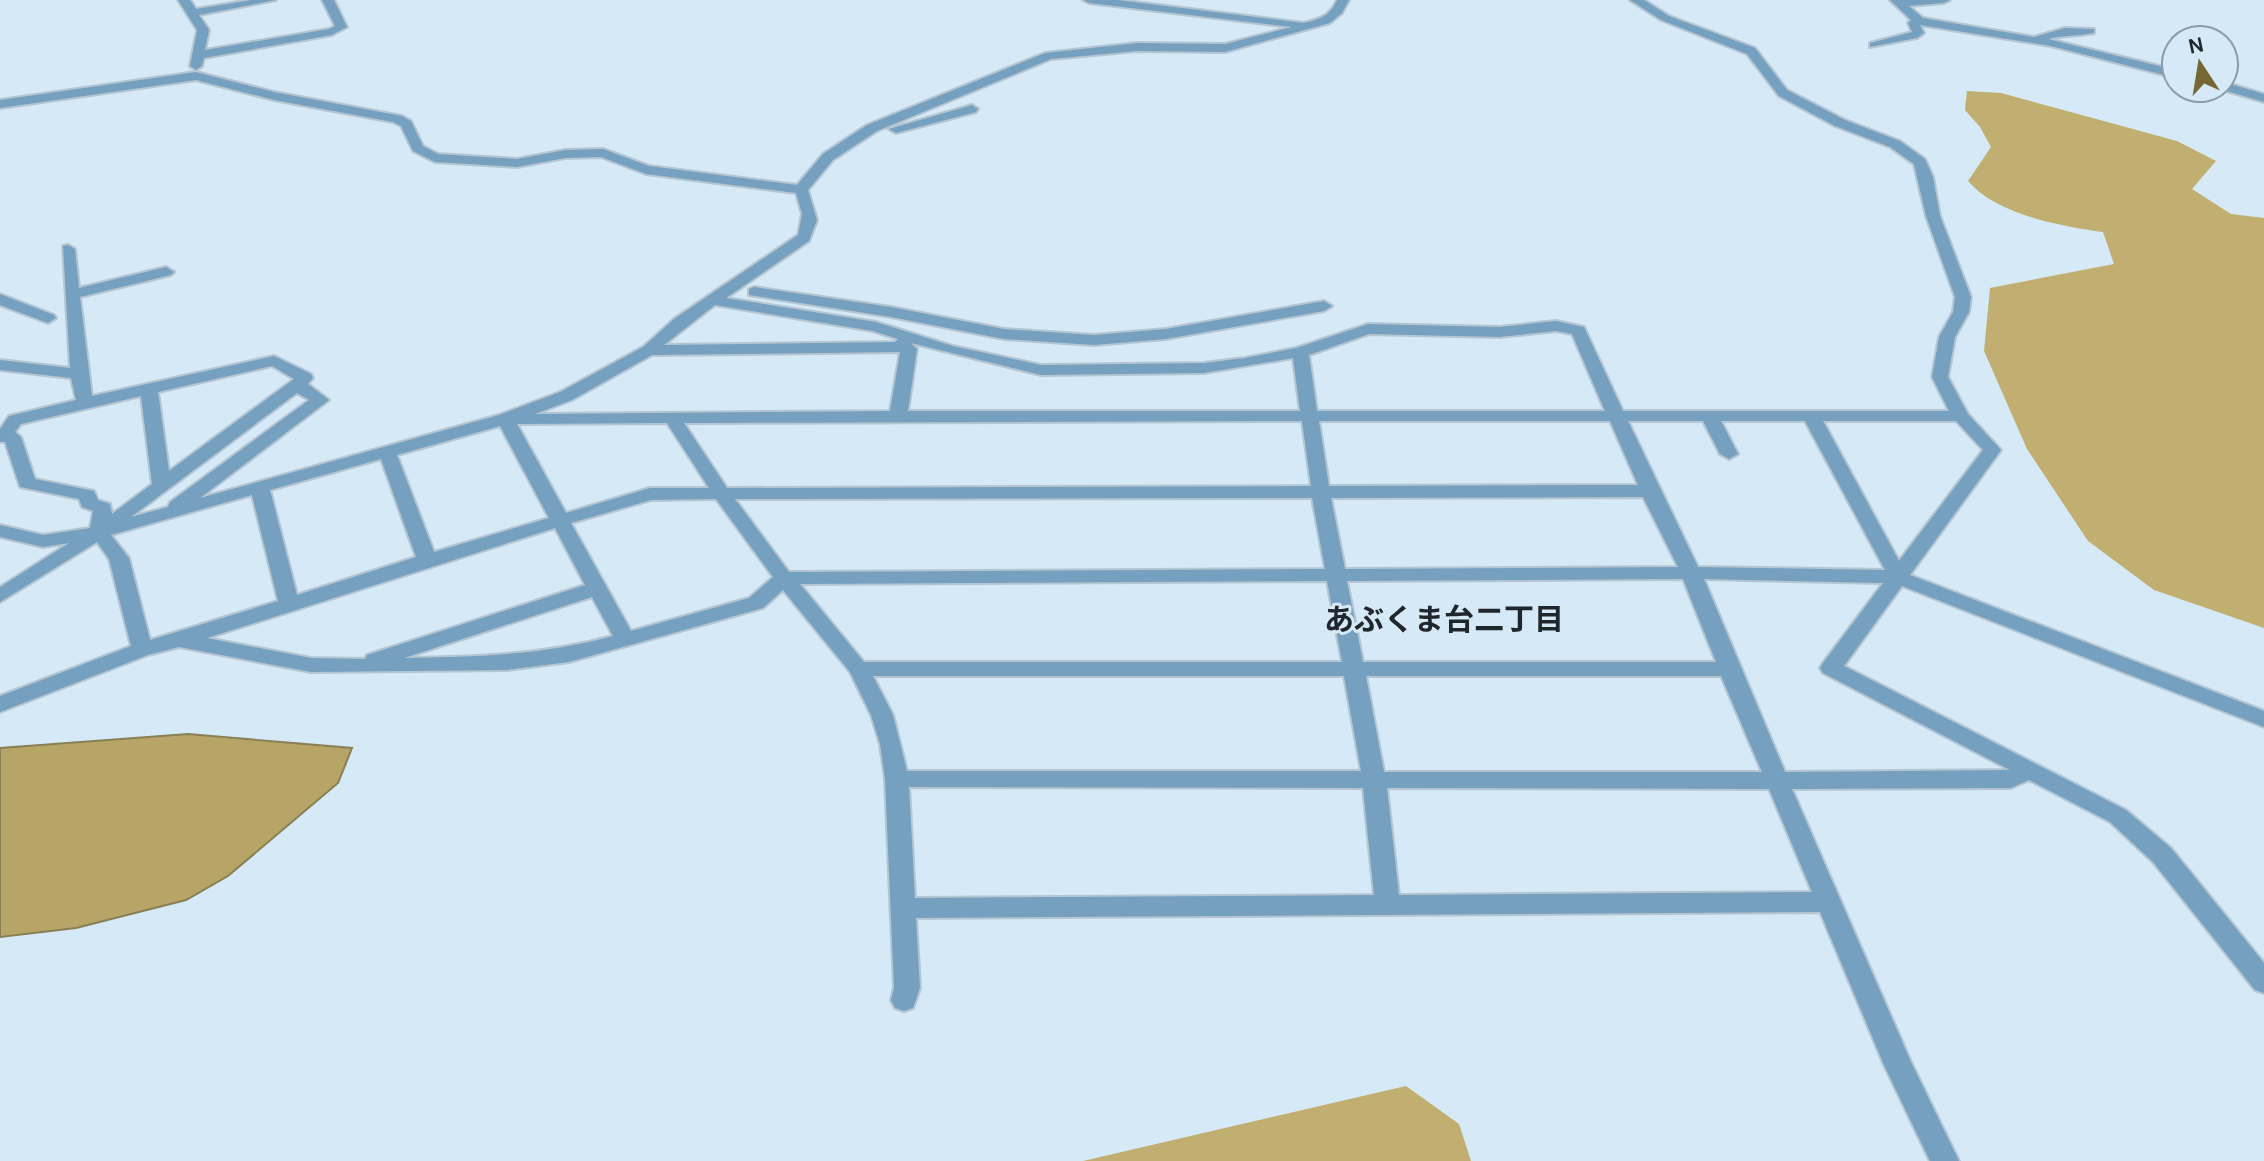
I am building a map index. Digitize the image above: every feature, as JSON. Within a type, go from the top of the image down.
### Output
[{"type":"street","points":[[184,0],[203,30],[194,71],[196,76]]},
{"type":"street","points":[[194,13],[270,0]]},
{"type":"street","points":[[199,55],[332,32],[341,27],[328,0]]},
{"type":"street","points":[[1089,0],[1307,25]]},
{"type":"street","points":[[801,190],[828,157],[853,139],[896,118],[1049,56],[1137,47],[1225,48],[1326,21],[1338,11],[1343,0]]},
{"type":"street","points":[[1636,0],[1665,18],[1751,51],[1783,93],[1840,123],[1895,144],[1920,162],[1933,216],[1963,297],[1961,312],[1947,337],[1940,377],[1961,416],[1992,450],[1831,668],[2118,816],[2162,855],[2264,982]]},
{"type":"street","points":[[1898,2],[1944,0]]},
{"type":"street","points":[[1898,2],[1919,21],[2037,41],[2160,70]]},
{"type":"street","points":[[1874,45],[1913,36],[1918,33],[1914,23],[1919,21]]},
{"type":"street","points":[[2037,41],[2037,38],[2047,34],[2090,31]]},
{"type":"street","points":[[0,104],[196,76],[274,96],[397,119],[406,124],[418,148],[435,158],[517,163],[565,154],[603,153],[646,170],[801,190]]},
{"type":"street","points":[[2240,93],[2264,98]]},
{"type":"street","points":[[853,139],[972,109]]},
{"type":"street","points":[[0,531],[43,541],[99,532],[505,419],[566,396],[649,350],[680,322],[804,238],[811,227],[807,203],[801,190]]},
{"type":"street","points":[[68,249],[79,374],[85,403]]},
{"type":"street","points":[[72,294],[166,272]]},
{"type":"street","points":[[731,288],[891,312],[1004,334],[1094,340],[1166,334],[1324,306]]},
{"type":"street","points":[[0,299],[48,318],[0,311]]},
{"type":"street","points":[[712,300],[876,327],[904,342],[909,349],[898,416]]},
{"type":"street","points":[[649,350],[904,342],[1041,370],[1204,368],[1300,352],[1368,329],[1499,332],[1571,327],[1578,330],[1650,491],[1691,573],[1898,1065],[1945,1161]]},
{"type":"street","points":[[1300,352],[1321,493],[1374,778],[1387,903]]},
{"type":"street","points":[[0,596],[99,532],[305,378],[274,361],[15,420],[2,436]]},
{"type":"street","points":[[0,365],[79,374]]},
{"type":"street","points":[[166,514],[320,400],[297,385]]},
{"type":"street","points":[[149,389],[162,486]]},
{"type":"street","points":[[1709,415],[1729,454]]},
{"type":"street","points":[[1811,416],[1898,577]]},
{"type":"street","points":[[505,419],[1961,416]]},
{"type":"street","points":[[672,417],[719,493],[784,578],[862,669],[883,710],[893,746],[897,779],[907,988],[904,1000]]},
{"type":"street","points":[[505,419],[625,639]]},
{"type":"street","points":[[2,436],[12,437],[27,483],[87,495],[89,503],[103,508],[99,532],[119,558],[142,649]]},
{"type":"street","points":[[387,452],[427,560]]},
{"type":"street","points":[[260,488],[289,604]]},
{"type":"street","points":[[0,704],[142,649],[650,494],[1650,491]]},
{"type":"street","points":[[179,640],[311,665],[507,663],[569,655],[756,603],[784,578],[1691,573],[1898,577],[2264,719]]},
{"type":"street","points":[[360,666],[597,588]]},
{"type":"street","points":[[862,669],[1729,669]]},
{"type":"street","points":[[897,779],[2011,780],[2028,770]]},
{"type":"street","points":[[904,908],[1831,902]]},
{"type":"shaded area","points":[[1967,91],[2001,93],[2177,141],[2216,161],[2192,189],[2231,214],[2264,218],[2264,628],[2154,590],[2088,541],[2027,449],[1984,351],[1990,288],[2114,264],[2103,232],[2049,222],[2012,210],[1980,193],[1968,181],[1991,147],[1980,127],[1965,110]]},
{"type":"shaded area","points":[[188,734],[352,748],[338,783],[228,876],[186,900],[76,928],[0,937],[0,748]]},
{"type":"shaded area","points":[[1406,1086],[1459,1124],[1471,1161],[1083,1161]]},
{"type":"district","name":"あぶくま台二丁目","points":[[1444,620]]}]
